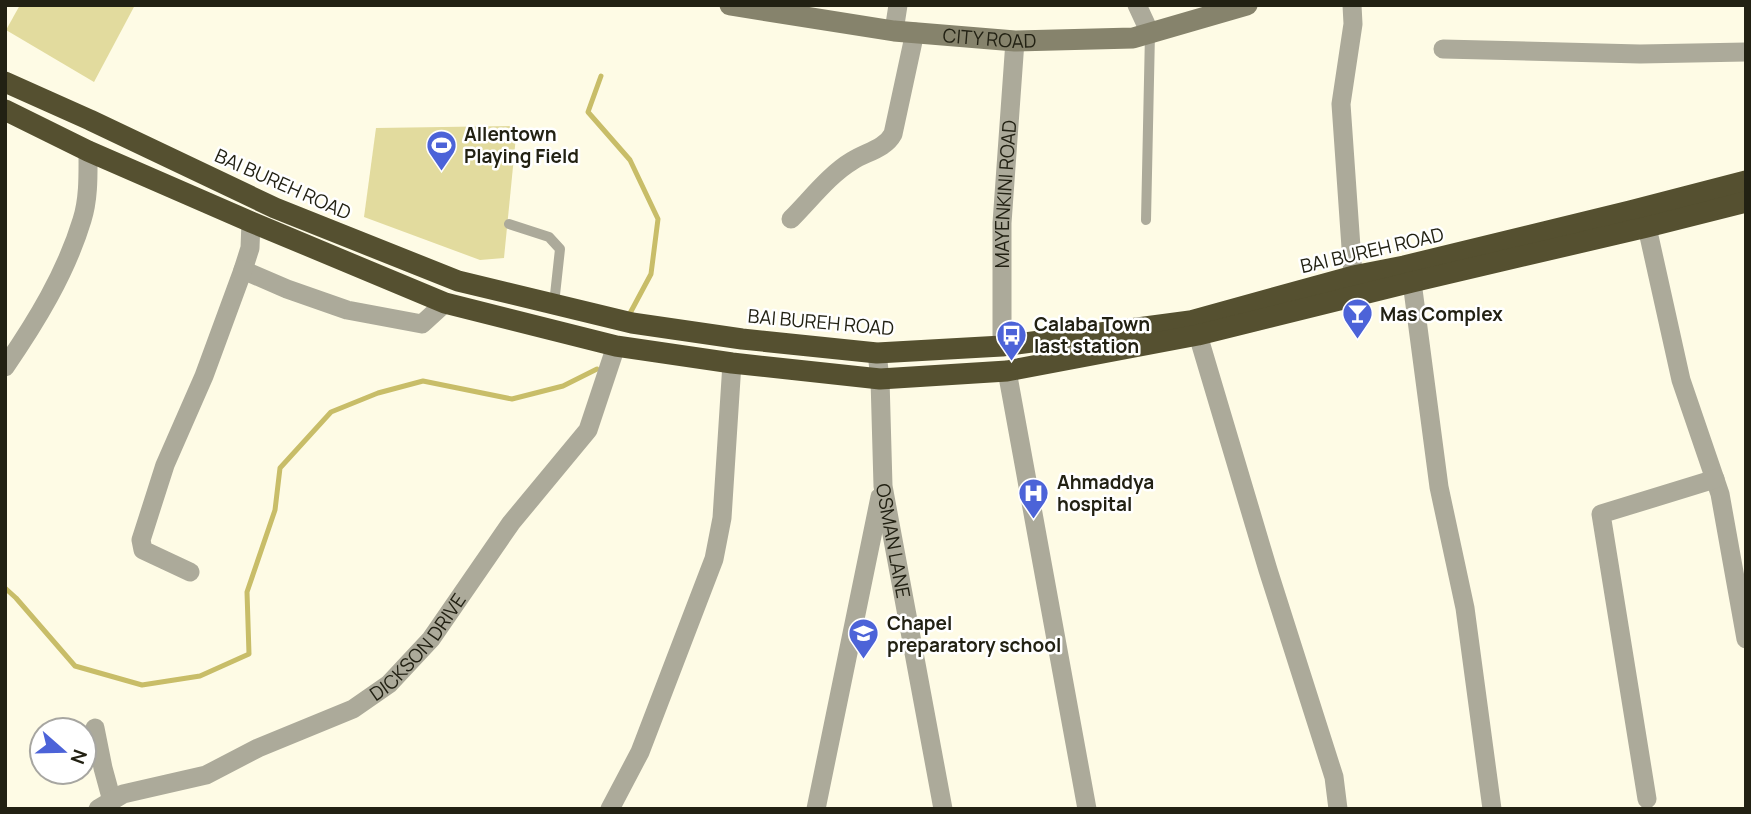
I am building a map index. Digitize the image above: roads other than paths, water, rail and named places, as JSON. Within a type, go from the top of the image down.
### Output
[{"type":"highway","name":"BAI BUREH ROAD","points":[[5,82],[275,208],[458,281],[632,323],[877,353],[1002,346],[1190,321],[1353,276],[1431,260],[1746,181]]},
{"type":"highway","name":"BAI BUREH ROAD","points":[[5,110],[251,222],[445,303],[616,346],[732,363],[880,379],[1007,371],[1198,335],[1746,202]]},
{"type":"main road","name":"CITY ROAD","points":[[730,5],[904,32],[1014,41],[1133,38],[1247,5]]},
{"type":"street","points":[[792,219],[850,162],[889,142],[893,134],[904,32],[898,5]]},
{"type":"street","points":[[1138,5],[1150,33]]},
{"type":"street","points":[[1352,5],[1353,24],[1341,104],[1353,276]]},
{"type":"street","name":"MAYENKINI ROAD","points":[[1002,346],[1002,223],[1014,41]]},
{"type":"street","points":[[1443,49],[1640,54],[1746,52]]},
{"type":"street","points":[[5,367],[61,273],[79,229],[83,218],[88,150]]},
{"type":"street","points":[[190,572],[143,550],[141,540],[165,465],[204,376],[243,271],[250,248],[251,222]]},
{"type":"street","points":[[1647,227],[1681,380],[1739,559],[1746,639]]},
{"type":"street","points":[[243,271],[347,310],[422,324],[445,303]]},
{"type":"street","points":[[1412,282],[1439,487],[1465,608],[1492,809]]},
{"type":"street","points":[[1198,335],[1268,570],[1334,777],[1338,809]]},
{"type":"street","name":"DICKSON DRIVE","points":[[105,805],[123,794],[206,775],[258,748],[353,709],[389,684],[431,639],[511,523],[588,430],[616,346]]},
{"type":"street","name":"OSMAN LANE","points":[[877,353],[883,486],[943,809]]},
{"type":"street","points":[[610,809],[640,752],[714,559],[722,518],[732,363]]},
{"type":"street","points":[[1007,371],[1087,809]]},
{"type":"street","points":[[1647,799],[1601,514],[1715,479]]},
{"type":"street","points":[[816,809],[883,486]]},
{"type":"street","points":[[98,743],[103,768],[105,805]]},
{"type":"lane","points":[[1146,220],[1150,33]]},
{"type":"lane","points":[[509,224],[549,237],[560,249],[554,304]]},
{"type":"waterway","points":[[601,76],[588,112],[630,160],[658,219],[651,274],[628,317]]},
{"type":"waterway","points":[[5,588],[75,666],[142,685],[200,676],[249,654],[247,592],[275,510],[280,468],[331,412],[378,393],[423,381],[512,399],[563,386],[597,369]]},
{"type":"place","name":"Allentown Playing Field","points":[[441,172]]},
{"type":"place","name":"Mas Complex","points":[[1357,341]]},
{"type":"place","name":"Calaba Town last station","points":[[1011,362]]},
{"type":"place","name":"Ahmaddya hospital","points":[[1034,520]]},
{"type":"place","name":"Chapel preparatory school","points":[[864,661]]}]
